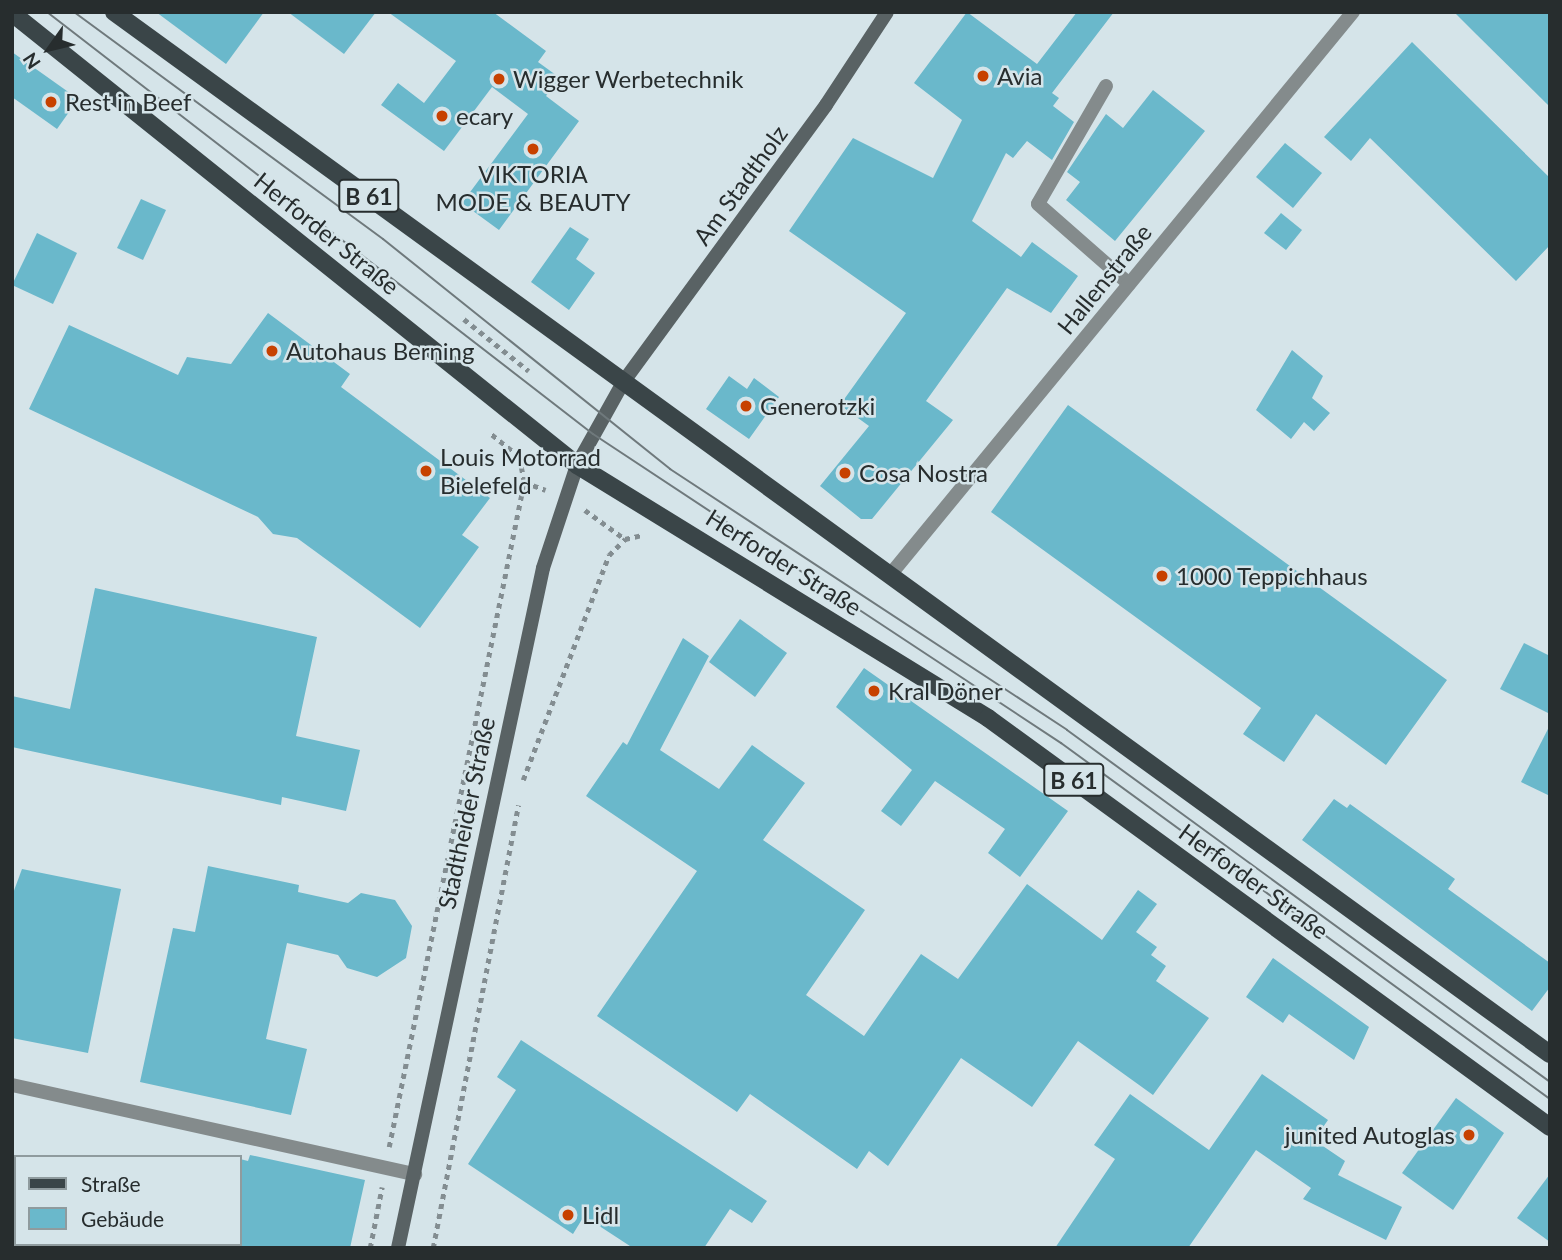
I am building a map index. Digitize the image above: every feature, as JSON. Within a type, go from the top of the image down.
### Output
[{"type":"main road","name":"Herforder Straße","points":[[114,12],[1550,1054]]},
{"type":"main road","name":"Herforder Straße","points":[[12,13],[577,465],[988,718],[1550,1127]]},
{"type":"street","name":"Am Stadtholz","points":[[577,465],[624,381],[826,105],[887,12]]},
{"type":"street","name":"Hallenstraße","points":[[890,575],[1353,12]]},
{"type":"street","points":[[1106,86],[1038,204],[1129,284]]},
{"type":"street","name":"Stadtheider Straße","points":[[398,1248],[543,568],[577,465]]},
{"type":"street","points":[[12,1085],[415,1174]]},
{"type":"path","points":[[464,319],[529,371]]},
{"type":"path","points":[[370,1248],[524,482],[519,457],[489,433]]},
{"type":"path","points":[[433,1248],[523,780],[609,555],[625,539],[642,535]]},
{"type":"building","points":[[156,12],[264,12],[226,64]]},
{"type":"building","points":[[288,12],[376,12],[344,54]]},
{"type":"building","points":[[388,12],[493,12],[546,51],[538,62],[560,78],[546,96],[579,121],[499,230],[462,203],[528,114],[492,87],[444,151],[381,105],[398,83],[424,103],[456,61]]},
{"type":"building","points":[[967,12],[1037,64],[1077,12],[1114,12],[1052,93],[1059,98],[1053,106],[1074,122],[1052,160],[1027,141],[1013,158],[1006,153],[972,221],[1021,257],[1032,242],[1078,276],[1051,313],[1007,288],[926,401],[953,420],[872,519],[861,519],[820,486],[869,426],[840,405],[906,313],[789,231],[853,138],[933,178],[962,120],[914,83]]},
{"type":"building","points":[[1454,12],[1550,12],[1550,107],[1474,32]]},
{"type":"building","points":[[1412,42],[1550,178],[1550,245],[1516,281],[1370,138],[1351,161],[1324,137]]},
{"type":"building","name":"Rest in Beef","points":[[12,52],[74,96],[74,105],[57,129],[12,97]]},
{"type":"building","points":[[1153,90],[1205,131],[1115,241],[1066,200],[1080,182],[1067,172],[1106,114],[1123,128]]},
{"type":"building","points":[[1285,143],[1322,173],[1293,208],[1256,177]]},
{"type":"building","points":[[141,199],[166,210],[143,260],[117,248]]},
{"type":"building","points":[[1281,213],[1302,230],[1286,250],[1264,233]]},
{"type":"building","points":[[570,227],[589,239],[576,259],[595,273],[569,310],[531,282]]},
{"type":"building","points":[[37,233],[77,253],[53,304],[12,285]]},
{"type":"building","points":[[268,313],[350,374],[341,387],[490,498],[462,535],[479,547],[420,628],[297,538],[273,534],[258,517],[29,409],[69,325],[178,375],[187,357],[231,364]]},
{"type":"building","points":[[1292,350],[1323,376],[1312,398],[1330,413],[1314,431],[1304,422],[1291,439],[1256,410]]},
{"type":"building","points":[[729,376],[747,389],[754,378],[779,397],[749,439],[706,409]]},
{"type":"building","points":[[1068,405],[1447,680],[1386,765],[1316,714],[1284,762],[1243,734],[1261,708],[991,512]]},
{"type":"building","points":[[95,588],[317,637],[296,736],[360,750],[346,811],[282,797],[281,805],[12,747],[12,696],[70,709]]},
{"type":"building","points":[[740,619],[787,653],[755,697],[709,662]]},
{"type":"building","points":[[683,638],[709,656],[660,750],[719,789],[752,745],[805,783],[763,840],[865,910],[806,995],[864,1036],[921,954],[958,979],[1027,884],[1102,940],[1138,890],[1157,904],[1136,932],[1157,947],[1151,955],[1166,966],[1156,981],[1209,1018],[1153,1095],[1078,1041],[1032,1107],[961,1058],[888,1166],[869,1151],[857,1169],[750,1094],[737,1112],[597,1016],[697,871],[586,796],[623,742],[627,745]]},
{"type":"building","points":[[1524,643],[1550,656],[1550,714],[1500,689]]},
{"type":"building","points":[[864,668],[1068,811],[1020,877],[988,853],[1005,829],[935,781],[901,826],[881,811],[912,770],[836,707]]},
{"type":"building","points":[[1550,725],[1550,796],[1521,782]]},
{"type":"building","points":[[1334,799],[1347,808],[1350,804],[1455,879],[1448,889],[1550,963],[1550,987],[1532,1011],[1302,840]]},
{"type":"building","points":[[208,866],[299,885],[298,892],[348,903],[361,893],[395,900],[412,926],[406,958],[377,977],[347,968],[338,955],[287,943],[266,1039],[307,1049],[291,1115],[140,1082],[173,928],[195,932]]},
{"type":"building","points":[[22,869],[121,889],[88,1053],[12,1038],[12,896]]},
{"type":"building","points":[[1273,958],[1369,1027],[1354,1060],[1289,1014],[1283,1023],[1246,997]]},
{"type":"building","points":[[521,1040],[767,1201],[752,1223],[730,1209],[704,1248],[633,1248],[584,1216],[573,1234],[468,1164],[516,1090],[497,1077]]},
{"type":"building","points":[[1262,1074],[1328,1120],[1314,1140],[1345,1161],[1338,1175],[1402,1207],[1386,1240],[1303,1199],[1311,1188],[1256,1150],[1188,1248],[1055,1248],[1115,1159],[1094,1145],[1130,1094],[1209,1150]]},
{"type":"building","points":[[1456,1098],[1504,1133],[1453,1210],[1402,1173]]},
{"type":"building","points":[[250,1155],[365,1180],[350,1248],[240,1248],[242,1160],[248,1161]]},
{"type":"building","points":[[1550,1174],[1550,1242],[1517,1218]]},
{"type":"tram line","points":[[47,12],[593,434],[1061,743],[1550,1099]]},
{"type":"tram line","points":[[74,12],[383,239],[670,469],[1067,730],[1550,1082]]},
{"type":"place","name":"Avia","points":[[983,76]]},
{"type":"place","name":"Wigger Werbetechnik","points":[[499,79]]},
{"type":"place","name":"Rest in Beef","points":[[51,102]]},
{"type":"place","name":"ecary","points":[[442,116]]},
{"type":"place","name":"VIKTORIA MODE & BEAUTY","points":[[533,149]]},
{"type":"place","name":"Autohaus Berning","points":[[272,351]]},
{"type":"place","name":"Generotzki","points":[[746,406]]},
{"type":"place","name":"Louis Motorrad Bielefeld","points":[[426,471]]},
{"type":"place","name":"Cosa Nostra","points":[[845,473]]},
{"type":"place","name":"1000 Teppichhaus","points":[[1162,576]]},
{"type":"place","name":"Kral Döner","points":[[874,691]]},
{"type":"place","name":"junited Autoglas","points":[[1469,1135]]},
{"type":"place","name":"Lidl","points":[[568,1215]]}]
